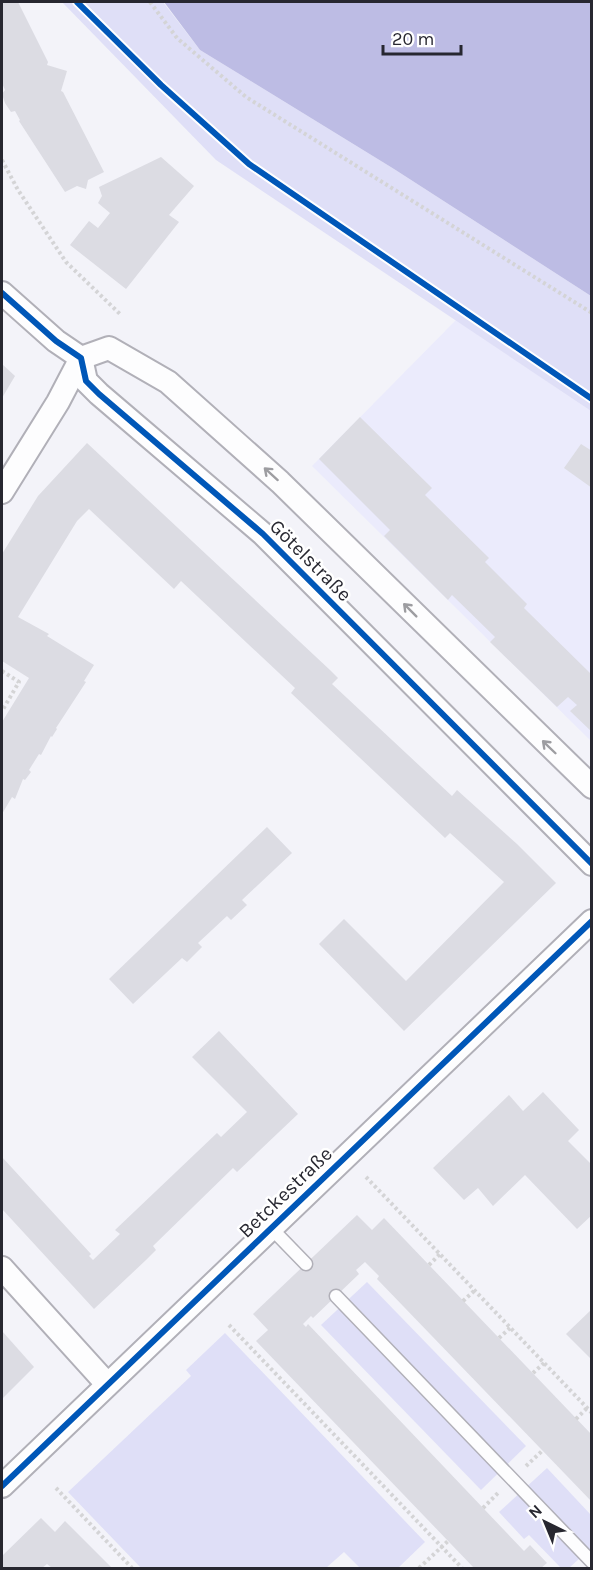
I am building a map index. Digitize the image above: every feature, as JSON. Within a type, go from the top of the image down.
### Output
[{"type":"street","points":[[2,293],[56,341],[81,358],[58,402],[2,492]]},
{"type":"street","name":"Götelstraße","points":[[591,787],[280,482],[168,382],[109,348],[81,358],[86,381],[99,394],[263,534],[591,864]]},
{"type":"street","name":"Betckestraße","points":[[2,1486],[591,921]]},
{"type":"street","points":[[2,1268],[108,1384]]},
{"type":"lane","points":[[272,1228],[306,1264]]},
{"type":"lane","points":[[336,1296],[591,1562]]},
{"type":"path","points":[[76,2],[161,85],[249,164],[591,399]]},
{"type":"path","points":[[150,2],[177,38],[246,97],[591,313]]},
{"type":"path","points":[[2,160],[18,190],[66,262],[120,314]]},
{"type":"path","points":[[2,671],[20,682],[2,711]]},
{"type":"path","points":[[366,1177],[591,1413]]},
{"type":"path","points":[[429,1265],[440,1254]]},
{"type":"path","points":[[463,1301],[474,1290]]},
{"type":"path","points":[[229,1325],[462,1569]]},
{"type":"path","points":[[499,1338],[510,1328]]},
{"type":"path","points":[[533,1373],[544,1363]]},
{"type":"path","points":[[576,1419],[587,1408]]},
{"type":"path","points":[[56,1488],[132,1569]]},
{"type":"path","points":[[419,1569],[448,1541]]},
{"type":"shaded area","points":[[62,2],[163,2],[200,50],[394,169],[591,296],[591,411],[216,160]]},
{"type":"shaded area","points":[[456,320],[591,411],[591,741],[312,466]]},
{"type":"shaded area","points":[[367,1282],[526,1446],[481,1490],[321,1325]]},
{"type":"shaded area","points":[[225,1333],[425,1542],[398,1568],[360,1568],[344,1552],[326,1568],[141,1568],[68,1492],[191,1376],[186,1370]]},
{"type":"shaded area","points":[[547,1468],[591,1515],[591,1548],[569,1568],[561,1568],[529,1535],[524,1539],[499,1512]]},
{"type":"water","points":[[164,2],[591,2],[591,296],[394,169],[200,50]]},
{"type":"building","points":[[2,2],[18,2],[48,62],[47,65],[67,71],[61,91],[104,172],[88,180],[86,189],[77,186],[65,192],[19,121],[15,111],[11,112],[5,103],[2,94],[5,90],[2,83]]},
{"type":"building","points":[[161,157],[194,186],[169,215],[179,222],[126,289],[70,245],[89,221],[98,228],[110,213],[98,203],[102,196],[99,187]]},
{"type":"building","points":[[2,364],[15,376],[2,398]]},
{"type":"building","points":[[360,417],[432,488],[425,495],[489,558],[485,562],[527,604],[524,608],[590,673],[592,672],[592,732],[570,711],[577,705],[568,697],[557,707],[490,642],[495,637],[452,595],[448,600],[384,536],[390,530],[319,459]]},
{"type":"building","points":[[87,443],[330,670],[338,678],[332,684],[452,796],[457,790],[556,883],[404,1031],[319,944],[344,919],[406,981],[504,882],[450,833],[445,838],[291,693],[295,688],[181,581],[174,589],[89,509],[77,521],[18,617],[49,634],[47,636],[94,665],[41,755],[39,754],[29,770],[31,772],[25,780],[23,779],[15,799],[12,797],[2,814],[2,722],[29,678],[2,661],[2,554],[38,496]]},
{"type":"building","points":[[581,444],[592,451],[592,488],[564,468]]},
{"type":"building","points":[[267,827],[292,853],[242,900],[247,905],[231,920],[227,916],[198,943],[202,947],[187,962],[182,958],[133,1004],[109,979]]},
{"type":"building","points":[[219,1031],[298,1114],[237,1172],[233,1168],[153,1246],[156,1250],[94,1309],[2,1209],[2,1157],[91,1254],[89,1256],[93,1260],[120,1234],[115,1230],[217,1133],[221,1137],[247,1112],[192,1057]]},
{"type":"building","points":[[543,1092],[579,1130],[568,1141],[592,1165],[592,1215],[577,1229],[525,1175],[493,1206],[478,1188],[464,1200],[433,1168],[509,1095],[523,1111]]},
{"type":"building","points":[[357,1215],[372,1230],[384,1218],[592,1435],[592,1502],[377,1279],[379,1276],[365,1262],[356,1270],[359,1274],[313,1318],[311,1316],[303,1324],[306,1327],[308,1324],[524,1551],[530,1545],[547,1563],[541,1568],[474,1568],[256,1341],[268,1330],[253,1314]]},
{"type":"building","points":[[592,1309],[592,1360],[566,1334]]},
{"type":"building","points":[[2,1331],[34,1367],[2,1399]]},
{"type":"building","points":[[41,1518],[55,1532],[65,1521],[112,1568],[52,1568],[47,1564],[42,1568],[2,1568],[2,1556]]},
{"type":"cycle path","points":[[77,2],[161,85],[249,164],[592,399]]},
{"type":"cycle path","points":[[2,293],[56,341],[81,358],[86,381],[99,394],[263,534],[592,864]]},
{"type":"cycle path","points":[[2,1486],[592,921]]}]
